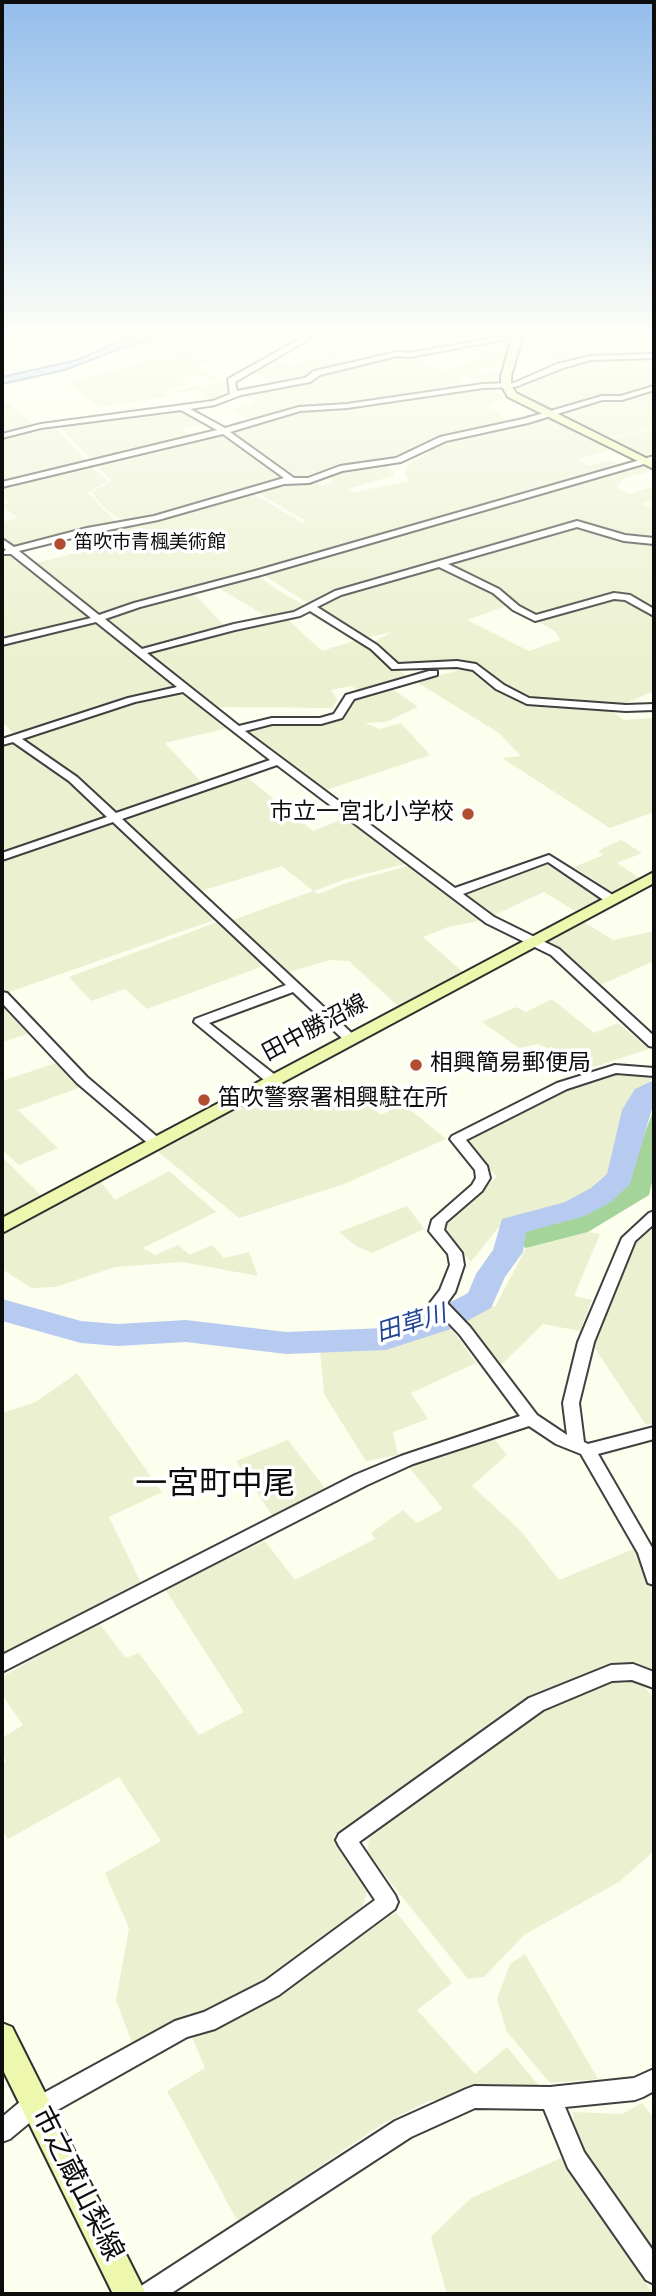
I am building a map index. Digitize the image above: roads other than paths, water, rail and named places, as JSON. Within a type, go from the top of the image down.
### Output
[{"type":"main road","points":[[607,442],[650,462]]},
{"type":"main road","name":"田中勝沼線","points":[[2,1227],[654,877]]},
{"type":"main road","name":"市之蔵山梨線","points":[[2,2038],[131,2294]]},
{"type":"street","points":[[2,484],[177,442]]},
{"type":"street","points":[[239,442],[293,481]]},
{"type":"street","points":[[2,554],[88,531],[155,518],[293,481],[309,480],[340,469],[398,460],[436,442]]},
{"type":"street","points":[[2,642],[97,619],[137,605],[650,462]]},
{"type":"street","points":[[141,653],[227,628],[298,614],[312,608],[314,603],[338,593],[512,545],[577,524],[624,538],[654,541]]},
{"type":"street","points":[[2,542],[237,730],[490,920],[555,952],[654,1043]]},
{"type":"street","points":[[439,563],[496,591],[516,608],[535,618],[614,596],[627,597],[654,613]]},
{"type":"street","points":[[312,608],[374,647],[396,667],[457,664],[476,667],[500,687],[527,701],[654,707]]},
{"type":"street","points":[[237,730],[272,720],[321,721],[338,716],[350,698],[450,669],[457,664]]},
{"type":"street","points":[[8,740],[132,700],[185,688]]},
{"type":"street","points":[[8,740],[73,779],[113,820],[351,1039]]},
{"type":"street","points":[[2,857],[278,761]]},
{"type":"street","points":[[454,893],[548,858],[612,900]]},
{"type":"street","points":[[274,1081],[200,1022],[296,986]]},
{"type":"street","points":[[2,996],[82,1080],[156,1143]]},
{"type":"street","points":[[654,1072],[615,1069],[562,1086],[457,1139],[482,1169],[483,1178],[477,1188],[439,1220],[436,1231],[455,1253],[457,1265],[438,1304],[465,1331],[531,1419],[581,1448],[654,1433]]},
{"type":"street","points":[[654,1216],[629,1238],[586,1342],[571,1403],[581,1448],[646,1552],[654,1578]]},
{"type":"street","points":[[2,1664],[361,1480],[407,1460],[531,1419]]},
{"type":"street","points":[[2,2131],[36,2107],[183,2028],[206,2022],[272,1988],[388,1902],[346,1840],[536,1704],[611,1672],[633,1672],[654,1680]]},
{"type":"street","points":[[149,2294],[403,2129],[474,2097],[550,2098],[635,2089],[654,2080]]},
{"type":"street","points":[[550,2098],[576,2160],[654,2272]]},
{"type":"waterway","name":"田草川","points":[[2,1310],[81,1332],[117,1335],[186,1331],[286,1343],[339,1343],[386,1339],[443,1320],[480,1300],[491,1274],[508,1252],[512,1226],[575,1209],[601,1195],[620,1177],[636,1110],[645,1095],[654,1088]]},
{"type":"place","name":"笛吹市青楓美術館","points":[[60,544]]},
{"type":"place","name":"市立一宮北小学校","points":[[468,814]]},
{"type":"place","name":"相興簡易郵便局","points":[[416,1065]]},
{"type":"place","name":"笛吹警察署相興駐在所","points":[[204,1100]]},
{"type":"district","name":"一宮町中尾","points":[[215,1488]]}]
